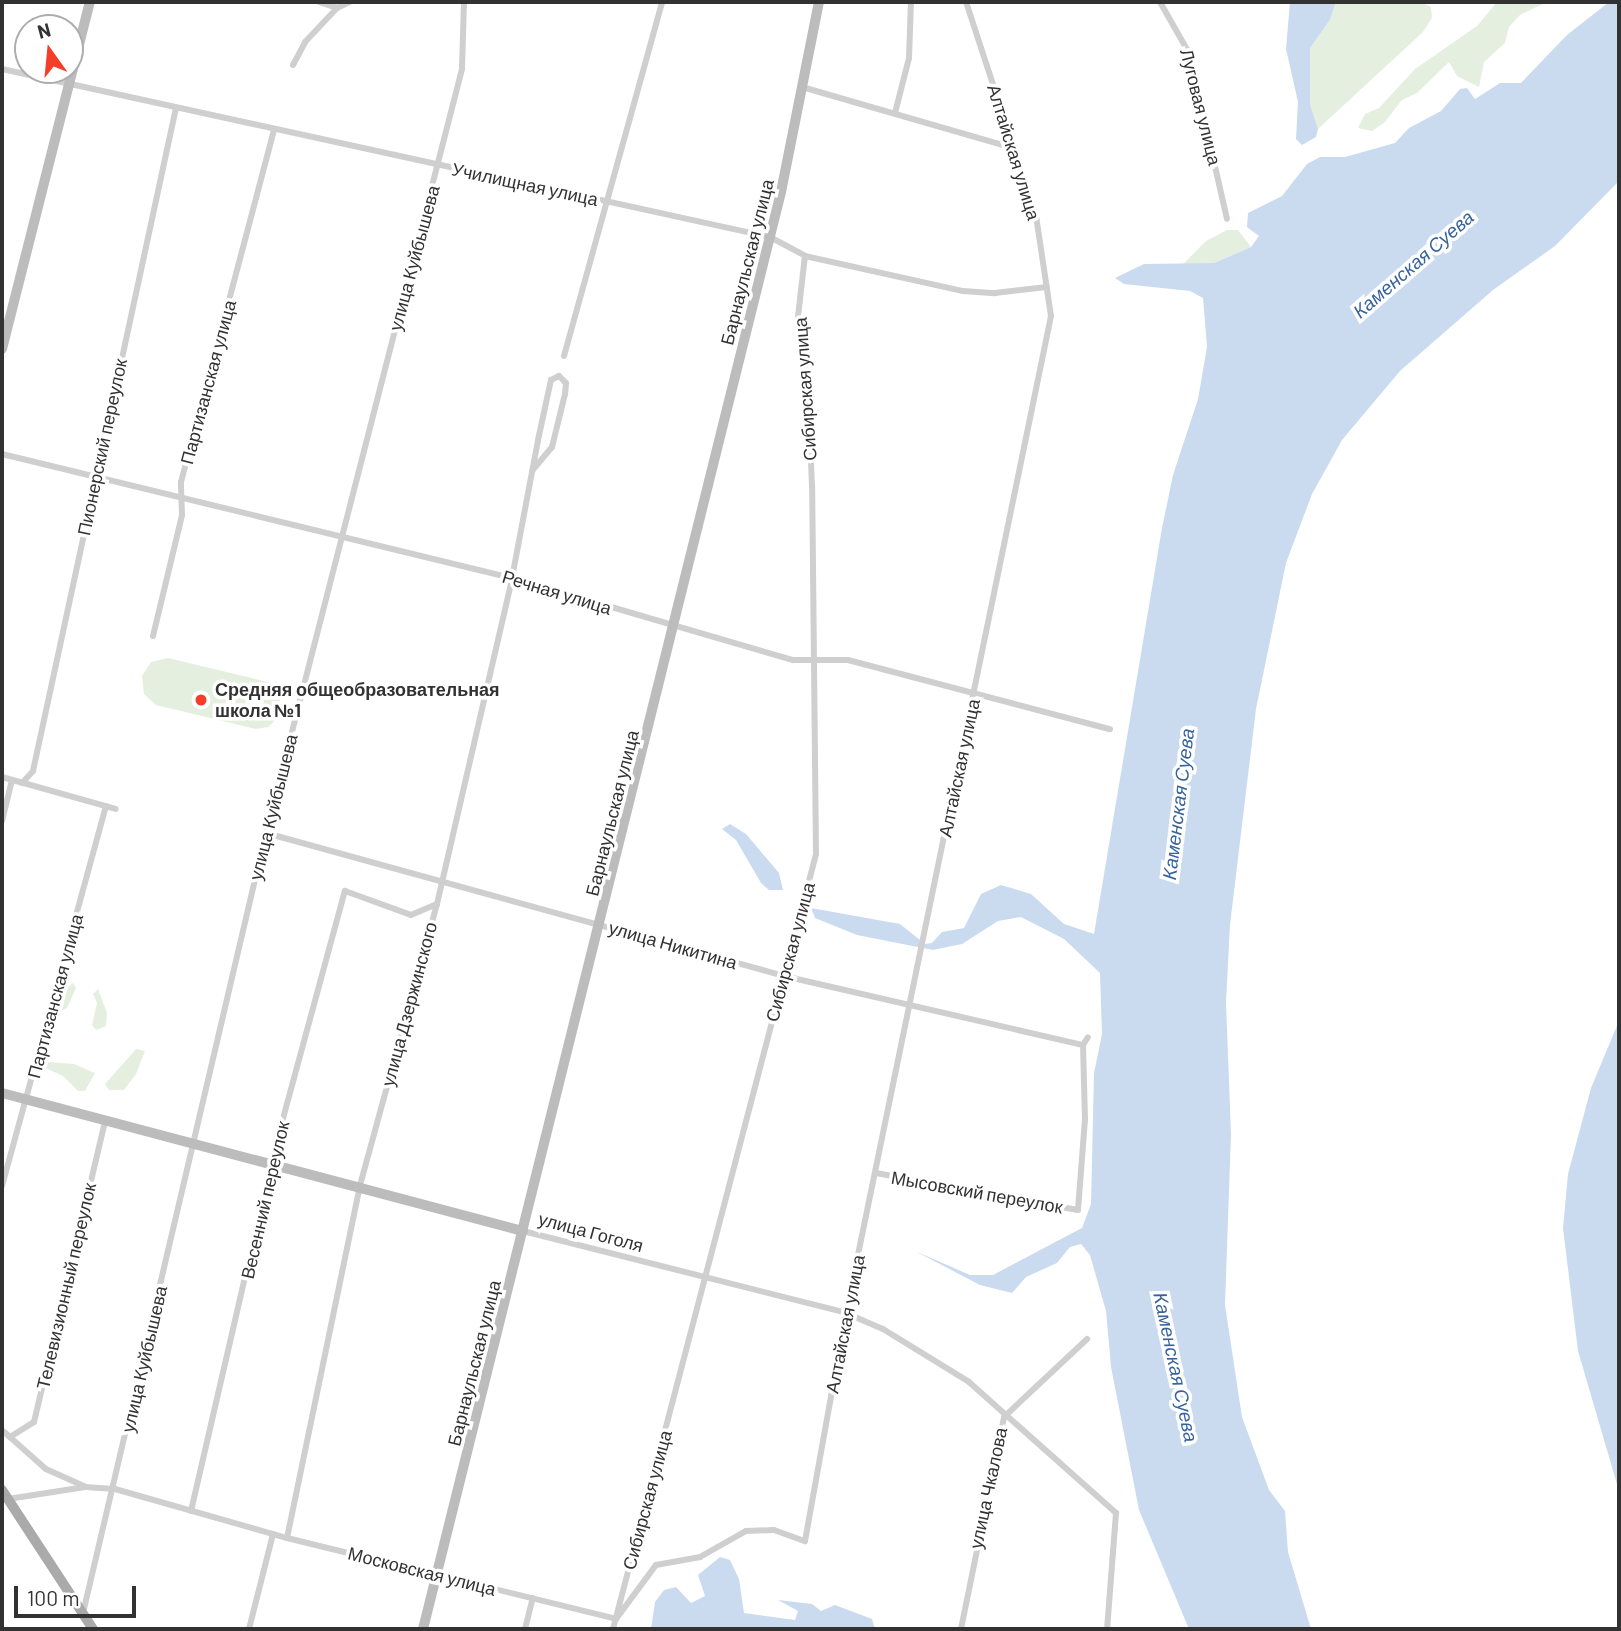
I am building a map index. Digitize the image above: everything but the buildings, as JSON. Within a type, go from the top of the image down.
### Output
[{"type":"main road","points":[[5,1494],[93,1629]]},
{"type":"street","points":[[2,349],[90,2]]},
{"type":"street","points":[[319,2],[337,8]]},
{"type":"street","points":[[293,65],[305,42],[337,8],[350,2]]},
{"type":"street","name":"улица Куйбышева","points":[[82,1614],[115,1489],[266,833],[462,69],[464,2]]},
{"type":"street","points":[[564,356],[662,2]]},
{"type":"street","name":"Барнаульская улица","points":[[424,1629],[770,237],[819,2]]},
{"type":"street","points":[[894,113],[909,58],[911,2]]},
{"type":"street","name":"Алтайская улица","points":[[616,1619],[656,1565],[700,1557],[746,1531],[774,1530],[805,1541],[846,1313],[1051,316],[1036,216],[966,2]]},
{"type":"street","name":"Луговая улица","points":[[1160,2],[1189,54],[1227,219]]},
{"type":"street","name":"Училищная улица","points":[[2,69],[770,237],[805,256],[963,291],[995,293],[1047,287]]},
{"type":"street","points":[[802,87],[1014,148]]},
{"type":"street","name":"Пионерский переулок","points":[[22,783],[33,771],[176,108]]},
{"type":"street","name":"Партизанская улица","points":[[153,636],[184,498],[181,482],[274,129]]},
{"type":"street","name":"Сибирская улица","points":[[613,1629],[816,854],[808,386],[797,325],[805,256]]},
{"type":"street","name":"улица Дзержинского","points":[[287,1538],[359,1189],[437,904],[440,881],[512,578],[533,470],[551,380],[559,376],[566,383],[565,394],[552,447],[533,470]]},
{"type":"street","name":"Речная улица","points":[[2,454],[512,578],[793,660],[848,660],[975,690],[1110,729]]},
{"type":"street","points":[[2,777],[116,809]]},
{"type":"street","points":[[2,821],[12,780]]},
{"type":"street","name":"Партизанская улица","points":[[2,1186],[106,806]]},
{"type":"street","name":"улица Никитина","points":[[266,833],[784,976],[1083,1045]]},
{"type":"street","name":"Весенний переулок","points":[[191,1511],[271,1166],[345,891],[411,915],[437,904]]},
{"type":"street","points":[[1083,1045],[1088,1037]]},
{"type":"street","name":"Мысовский переулок","points":[[876,1173],[1079,1210],[1085,1120],[1083,1045]]},
{"type":"street","name":"улица Гоголя","points":[[2,1093],[193,1146],[846,1313],[927,1354],[969,1382],[1004,1417],[1116,1513],[1107,1629]]},
{"type":"street","name":"Телевизионный переулок","points":[[10,1437],[34,1422],[105,1121]]},
{"type":"street","name":"улица Чкалова","points":[[961,1629],[991,1464],[1004,1417],[1087,1339]]},
{"type":"street","points":[[2,1430],[46,1469],[85,1487]]},
{"type":"street","name":"Московская улица","points":[[5,1494],[85,1487],[115,1489],[287,1538],[616,1619]]},
{"type":"street","points":[[250,1629],[273,1534]]},
{"type":"street","points":[[524,1629],[533,1598]]},
{"type":"green space","points":[[1336,2],[1421,2],[1431,7],[1432,18],[1423,32],[1318,129],[1310,104],[1310,48],[1330,20]]},
{"type":"green space","points":[[1497,2],[1547,2],[1520,15],[1509,27],[1505,43],[1484,62],[1479,87],[1457,76],[1449,62],[1417,93],[1402,100],[1384,123],[1372,131],[1358,128],[1365,114],[1379,108],[1415,69],[1477,26]]},
{"type":"green space","points":[[1227,230],[1238,230],[1251,247],[1214,263],[1182,265],[1206,241]]},
{"type":"green space","points":[[168,658],[268,682],[280,693],[280,716],[268,727],[256,729],[156,705],[144,694],[142,676],[151,662]]},
{"type":"green space","points":[[73,983],[76,988],[67,1008],[56,1013],[60,995]]},
{"type":"green space","points":[[98,989],[107,1013],[106,1026],[96,1030],[92,1025],[97,1003],[93,994]]},
{"type":"green space","points":[[136,1049],[145,1051],[136,1074],[124,1090],[109,1090],[105,1084]]},
{"type":"green space","points":[[49,1062],[74,1064],[95,1073],[85,1091],[78,1091],[63,1076],[43,1067]]},
{"type":"water","points":[[1290,2],[1336,2],[1330,20],[1310,48],[1310,104],[1318,129],[1316,137],[1302,145],[1296,139],[1298,102],[1286,49]]},
{"type":"water","name":"Каменская Суева","points":[[1609,2],[1619,2],[1619,181],[1555,246],[1493,290],[1400,371],[1342,440],[1312,494],[1286,563],[1256,709],[1230,925],[1226,1002],[1231,1134],[1225,1305],[1242,1417],[1269,1490],[1285,1511],[1288,1552],[1311,1629],[1189,1629],[1139,1510],[1111,1367],[1106,1311],[1090,1255],[1081,1244],[1070,1247],[1057,1263],[1026,1277],[1012,1293],[980,1285],[915,1251],[970,1275],[993,1275],[1082,1228],[1091,1204],[1094,1073],[1102,1034],[1100,973],[1064,939],[1021,917],[998,921],[962,944],[933,950],[857,935],[815,918],[811,908],[900,924],[925,944],[932,943],[942,932],[964,928],[981,894],[1001,885],[1031,894],[1064,924],[1094,934],[1162,528],[1173,475],[1198,399],[1207,347],[1203,298],[1190,291],[1124,284],[1115,278],[1144,264],[1214,263],[1251,247],[1259,236],[1247,227],[1248,213],[1282,196],[1307,164],[1320,157],[1345,157],[1395,143],[1409,128],[1441,111],[1460,89],[1467,88],[1475,99],[1500,83],[1521,83],[1567,35]]},
{"type":"water","points":[[730,824],[746,834],[779,873],[783,890],[769,890],[761,883],[736,840],[722,829]]},
{"type":"water","points":[[1619,1021],[1619,1491],[1578,1351],[1563,1228],[1568,1174],[1591,1088]]},
{"type":"water","points":[[720,1557],[730,1560],[739,1579],[744,1613],[795,1620],[798,1611],[778,1600],[812,1604],[821,1611],[835,1605],[872,1619],[875,1629],[651,1629],[655,1602],[664,1590],[676,1587],[691,1603],[705,1596],[698,1575]]},
{"type":"place","name":"Средняя общеобразовательная школа №1","points":[[201,700]]}]
